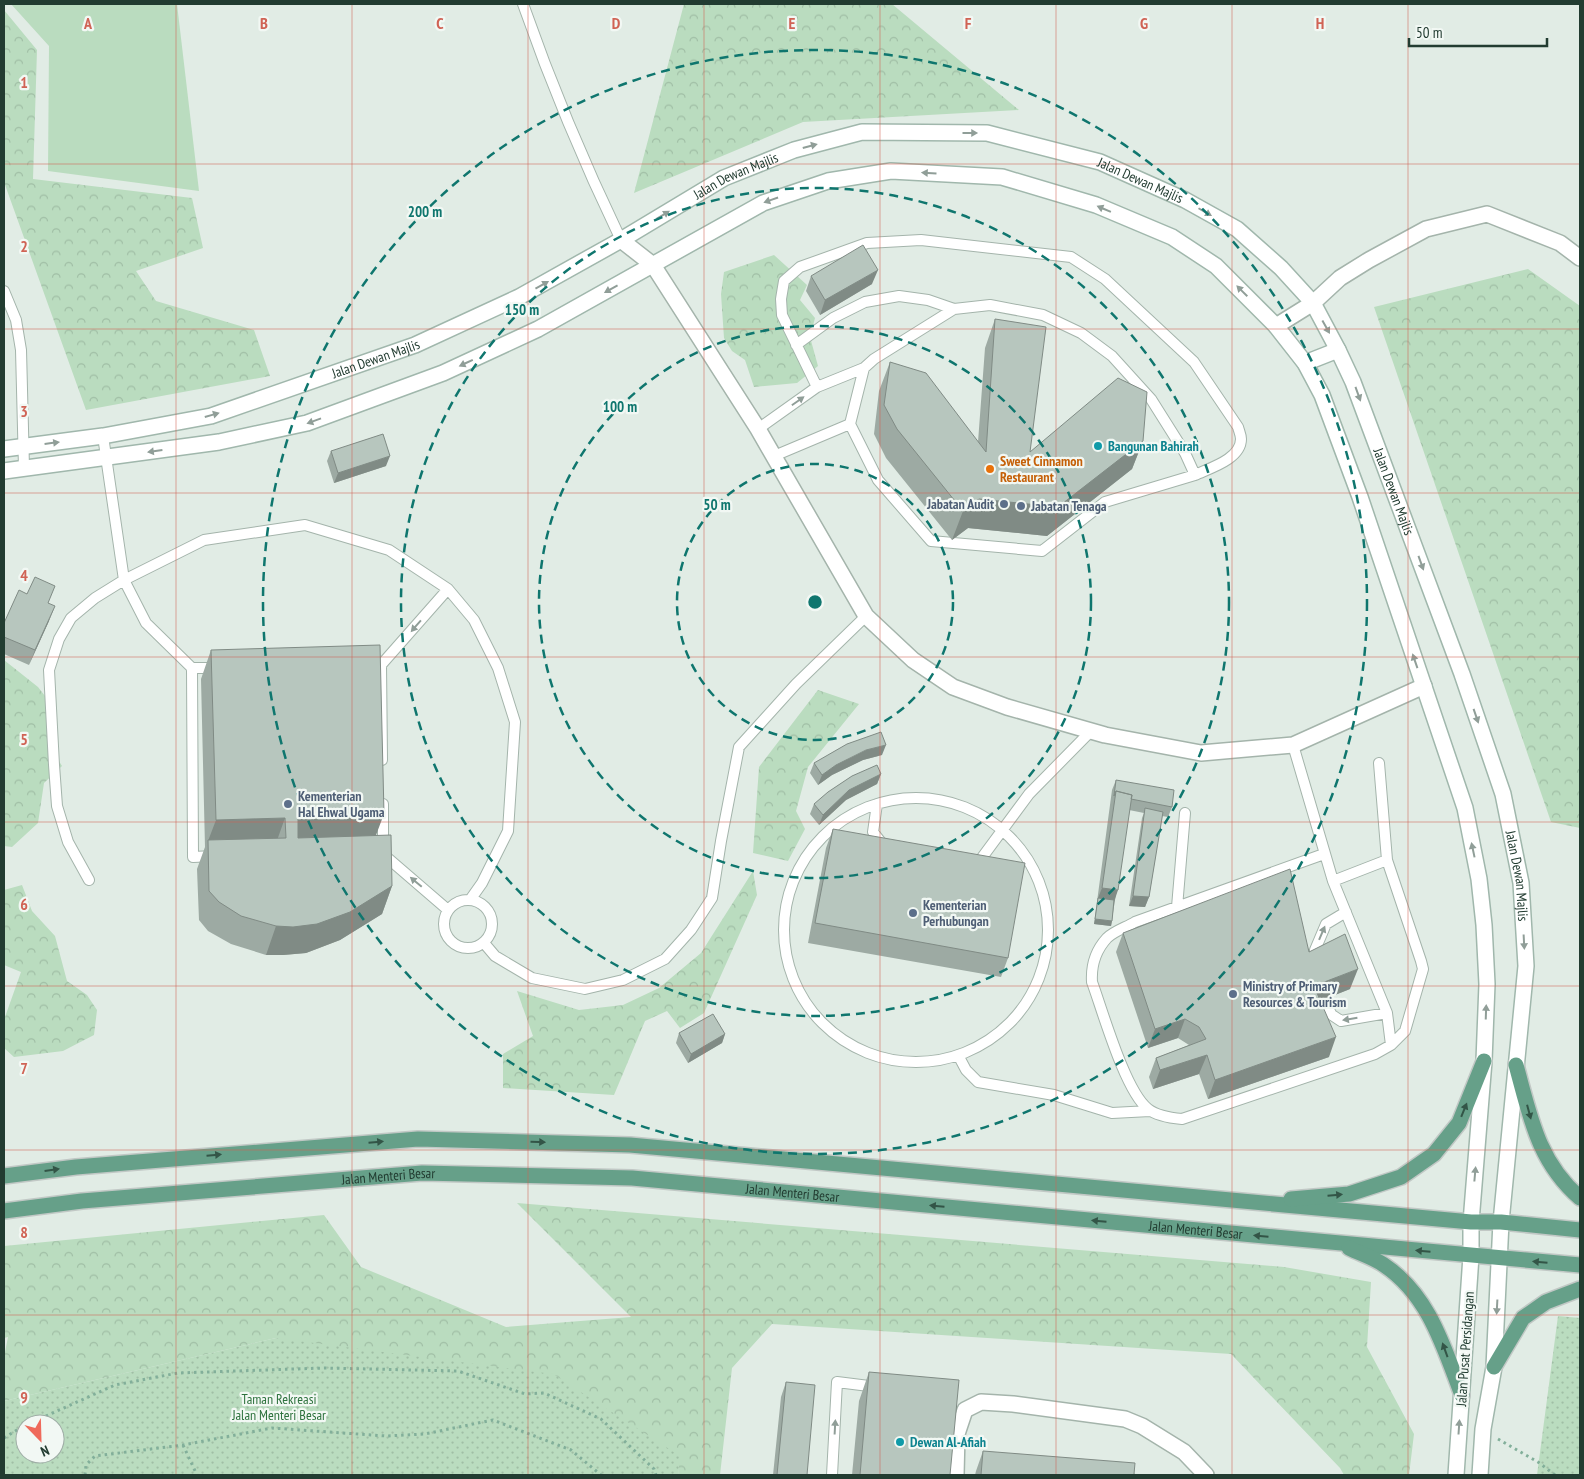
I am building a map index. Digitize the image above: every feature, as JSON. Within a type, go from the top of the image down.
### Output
[{"type":"main road","points":[[1252,1202],[1349,1194],[1401,1177],[1434,1154],[1459,1123],[1484,1061]]},
{"type":"main road","points":[[1516,1065],[1532,1124],[1547,1160],[1565,1186],[1580,1198]]},
{"type":"main road","points":[[4,1176],[76,1166],[418,1139],[630,1145],[1471,1222],[1501,1222],[1580,1230]]},
{"type":"main road","name":"Jalan Menteri Besar","points":[[4,1211],[82,1201],[422,1173],[622,1177],[1580,1265]]},
{"type":"main road","points":[[1338,1243],[1383,1264],[1401,1278],[1421,1301],[1439,1336],[1462,1396]]},
{"type":"main road","points":[[1494,1367],[1523,1318],[1546,1302],[1580,1289]]},
{"type":"street","name":"Jalan Dewan Majlis","points":[[4,449],[103,436],[211,416],[415,345],[519,297],[621,240],[724,178],[794,150],[862,132],[987,133],[1100,162],[1185,200],[1237,229],[1281,268],[1313,303],[1338,350],[1356,391],[1452,646],[1503,794],[1521,883],[1526,966],[1501,1222],[1500,1258]]},
{"type":"street","points":[[4,471],[220,442],[307,424],[443,373],[538,330],[763,203],[828,181],[892,171],[1002,177],[1096,205],[1172,238],[1216,266],[1276,326],[1305,363],[1322,395],[1357,488],[1465,808],[1479,879],[1487,984],[1484,1061],[1471,1222]]},
{"type":"street","points":[[1276,326],[1313,303],[1347,274],[1426,229],[1487,214],[1560,243],[1580,258]]},
{"type":"street","points":[[621,240],[653,265],[758,429],[866,616],[913,660],[953,687],[1007,708],[1091,731],[1201,753],[1293,745],[1424,686]]},
{"type":"street","points":[[1305,363],[1338,350]]},
{"type":"street","name":"Jalan Pusat Persidangan","points":[[1456,1475],[1471,1256],[1471,1222]]},
{"type":"street","name":"Jalan Pusat Persidangan","points":[[1480,1475],[1482,1429],[1494,1367],[1500,1258]]},
{"type":"street","points":[[956,1475],[957,1434],[962,1408],[981,1402],[1013,1404],[1125,1419],[1142,1426],[1184,1452],[1206,1475]]},
{"type":"lane","points":[[523,4],[541,56],[592,180],[621,240]]},
{"type":"lane","points":[[817,388],[782,315],[781,298],[784,280],[800,267],[867,243],[921,240],[1071,257],[1105,279],[1194,362],[1238,427],[1241,439],[1239,447],[1231,457],[1195,475],[1105,502],[1042,551],[931,541],[878,480],[850,424],[864,368]]},
{"type":"lane","points":[[4,291],[16,320],[21,350],[24,468]]},
{"type":"lane","points":[[796,344],[833,318],[866,302],[899,296],[928,300],[954,309]]},
{"type":"lane","points":[[758,429],[817,388],[864,368],[874,359],[920,328],[954,309],[990,305],[1043,315],[1081,334],[1112,356],[1151,398],[1185,453],[1195,475]]},
{"type":"lane","points":[[774,456],[850,424]]},
{"type":"lane","points":[[103,436],[124,580],[146,623],[192,668],[193,857],[222,856]]},
{"type":"lane","points":[[89,880],[68,842],[57,806],[49,670],[59,639],[71,618],[95,598],[124,580],[204,540],[305,525],[389,550],[448,589],[474,620],[498,668],[515,722],[508,831],[482,883],[470,900]]},
{"type":"lane","points":[[382,775],[381,665],[448,589]]},
{"type":"lane","points":[[484,943],[495,956],[532,978],[585,989],[623,980],[665,959],[691,930],[712,898],[720,840],[738,747],[796,684],[866,616]]},
{"type":"lane","points":[[361,666],[381,665]]},
{"type":"lane","points":[[192,668],[232,667]]},
{"type":"lane","points":[[969,862],[978,863],[1029,794],[1091,731]]},
{"type":"lane","points":[[1293,745],[1333,881],[1387,1013],[1391,1044]]},
{"type":"lane","points":[[958,1055],[966,1070],[978,1082],[1054,1095],[1112,1113],[1150,1111],[1167,1117],[1182,1119],[1375,1054],[1391,1044],[1405,1031],[1423,969],[1422,961],[1387,860],[1379,763]]},
{"type":"lane","points":[[382,794],[378,854],[448,910]]},
{"type":"lane","points":[[902,798],[939,798],[973,809],[1004,829],[1028,856],[1043,888],[1050,924],[1046,960],[1033,994],[1011,1023],[982,1045],[958,1055],[912,1062],[876,1056],[844,1041],[816,1018],[796,988],[785,953],[784,917],[792,882],[810,850],[835,824],[867,806],[877,804],[902,798]]},
{"type":"lane","points":[[877,804],[873,832],[884,846],[894,848]]},
{"type":"lane","points":[[1177,907],[1185,813]]},
{"type":"lane","points":[[1150,1111],[1138,1099],[1127,1078],[1092,982],[1092,967],[1098,952],[1108,938],[1135,922],[1324,854]]},
{"type":"lane","points":[[1333,881],[1387,860]]},
{"type":"lane","points":[[470,900],[479,902],[486,908],[491,917],[490,936],[476,948],[458,947],[451,942],[443,927],[444,918],[448,910],[454,904],[470,900]]},
{"type":"lane","points":[[1314,965],[1315,950],[1326,924],[1346,912]]},
{"type":"lane","points":[[1323,1000],[1332,1015],[1341,1021],[1387,1013]]},
{"type":"lane","points":[[832,1475],[837,1382],[886,1388]]},
{"type":"path","points":[[50,1414],[115,1385],[178,1373],[324,1368],[458,1371],[525,1394],[544,1392],[601,1419],[654,1469],[656,1475]]},
{"type":"path","points":[[85,1475],[86,1465],[95,1456],[183,1445],[272,1428],[386,1436],[425,1434],[493,1420],[571,1450],[601,1475]]},
{"type":"path","points":[[1482,1429],[1538,1462],[1555,1475]]},
{"type":"path","points":[[4,1438],[15,1432]]},
{"type":"path","points":[[183,1445],[197,1475]]},
{"type":"green space","points":[[11,4],[177,4],[199,191],[48,171],[49,46]]},
{"type":"green space","points":[[684,4],[892,4],[1019,110],[803,122],[634,193]]},
{"type":"green space","points":[[4,10],[37,50],[33,179],[192,198],[203,248],[136,271],[156,301],[254,330],[270,376],[86,410],[4,182]]},
{"type":"green space","points":[[774,255],[807,285],[800,300],[815,318],[810,337],[818,366],[797,383],[754,387],[745,360],[732,351],[724,338],[721,294],[724,272]]},
{"type":"green space","points":[[1528,269],[1580,306],[1580,828],[1551,822],[1374,307]]},
{"type":"green space","points":[[4,660],[38,687],[45,696],[54,753],[62,766],[44,783],[38,823],[12,847],[4,846]]},
{"type":"green space","points":[[818,690],[859,704],[808,767],[796,811],[805,829],[788,861],[753,853],[759,767]]},
{"type":"green space","points":[[753,871],[757,895],[704,1013],[680,1028],[667,1011],[645,1021],[614,1095],[503,1088],[503,1054],[533,1036],[517,991],[579,1010],[623,1005],[659,988],[701,953]]},
{"type":"green space","points":[[22,885],[32,911],[55,936],[67,981],[87,995],[97,1010],[94,1035],[63,1051],[14,1057],[4,1048],[5,1017],[21,972],[4,965],[4,890]]},
{"type":"green space","points":[[517,1203],[1284,1267],[1371,1282],[1367,1347],[1414,1434],[1409,1475],[1344,1475],[1340,1468],[1231,1354],[772,1324],[732,1368],[720,1475],[678,1475],[679,1456],[276,1338],[4,1401],[4,1357],[8,1337],[4,1338],[4,1246],[324,1215],[361,1267],[506,1327],[631,1317]]},
{"type":"green space","points":[[1558,1316],[1580,1318],[1580,1475],[1537,1475]]},
{"type":"green space","name":"Taman Rekreasi Jalan Menteri Besar","points":[[276,1338],[553,1374],[680,1456],[678,1475],[4,1475],[4,1401]]},
{"type":"building","points":[[863,245],[878,270],[825,300],[811,276]]},
{"type":"building","name":"Bangunan Bahirah","points":[[995,319],[1046,327],[1030,452],[1118,378],[1147,392],[1143,441],[1058,507],[979,499],[963,511],[897,429],[884,405],[890,362],[926,373],[986,452]]},
{"type":"building","points":[[383,434],[390,456],[338,473],[331,451]]},
{"type":"building","points":[[35,577],[55,586],[48,603],[55,606],[35,650],[4,637],[4,623],[19,590],[27,594]]},
{"type":"building","name":"Kementerian Hal Ehwal Ugama","points":[[380,645],[384,814],[298,817],[298,838],[391,835],[392,886],[350,912],[317,924],[293,927],[276,926],[241,916],[219,902],[209,891],[208,840],[286,838],[285,818],[216,820],[211,650]]},
{"type":"building","points":[[881,732],[886,745],[866,750],[836,765],[822,775],[814,763],[847,744]]},
{"type":"building","points":[[877,765],[881,774],[849,790],[823,815],[814,804],[852,776]]},
{"type":"building","points":[[1116,780],[1174,790],[1172,807],[1131,799],[1132,795],[1116,791],[1114,796]]},
{"type":"building","points":[[1116,791],[1132,795],[1118,890],[1102,888]]},
{"type":"building","points":[[1145,808],[1163,812],[1149,897],[1133,896]]},
{"type":"building","name":"Kementerian Perhubungan","points":[[833,829],[1025,863],[1008,958],[815,923]]},
{"type":"building","name":"Ministry of Primary Resources & Tourism","points":[[1290,869],[1309,952],[1345,934],[1358,969],[1314,986],[1336,1037],[1215,1080],[1207,1055],[1160,1070],[1156,1058],[1206,1039],[1199,1027],[1185,1019],[1155,1029],[1123,933]]},
{"type":"building","points":[[1098,898],[1114,900],[1112,921],[1095,919]]},
{"type":"building","points":[[713,1014],[725,1034],[691,1054],[679,1033]]},
{"type":"building","name":"Dewan Al-Afiah","points":[[869,1372],[959,1380],[950,1475],[860,1475]]},
{"type":"building","points":[[786,1382],[815,1385],[807,1475],[777,1475]]},
{"type":"building","points":[[983,1451],[1135,1463],[1134,1474],[1136,1475],[981,1475]]},
{"type":"place","name":"Bangunan Bahirah","points":[[1098,446]]},
{"type":"place","name":"Sweet Cinnamon Restaurant","points":[[990,469]]},
{"type":"place","name":"Jabatan Audit","points":[[1004,504]]},
{"type":"place","name":"Jabatan Tenaga","points":[[1021,506]]},
{"type":"place","name":"Kementerian Hal Ehwal Ugama","points":[[288,804]]},
{"type":"place","name":"Kementerian Perhubungan","points":[[913,913]]},
{"type":"place","name":"Ministry of Primary Resources & Tourism","points":[[1233,994]]},
{"type":"place","name":"Dewan Al-Afiah","points":[[900,1442]]}]
